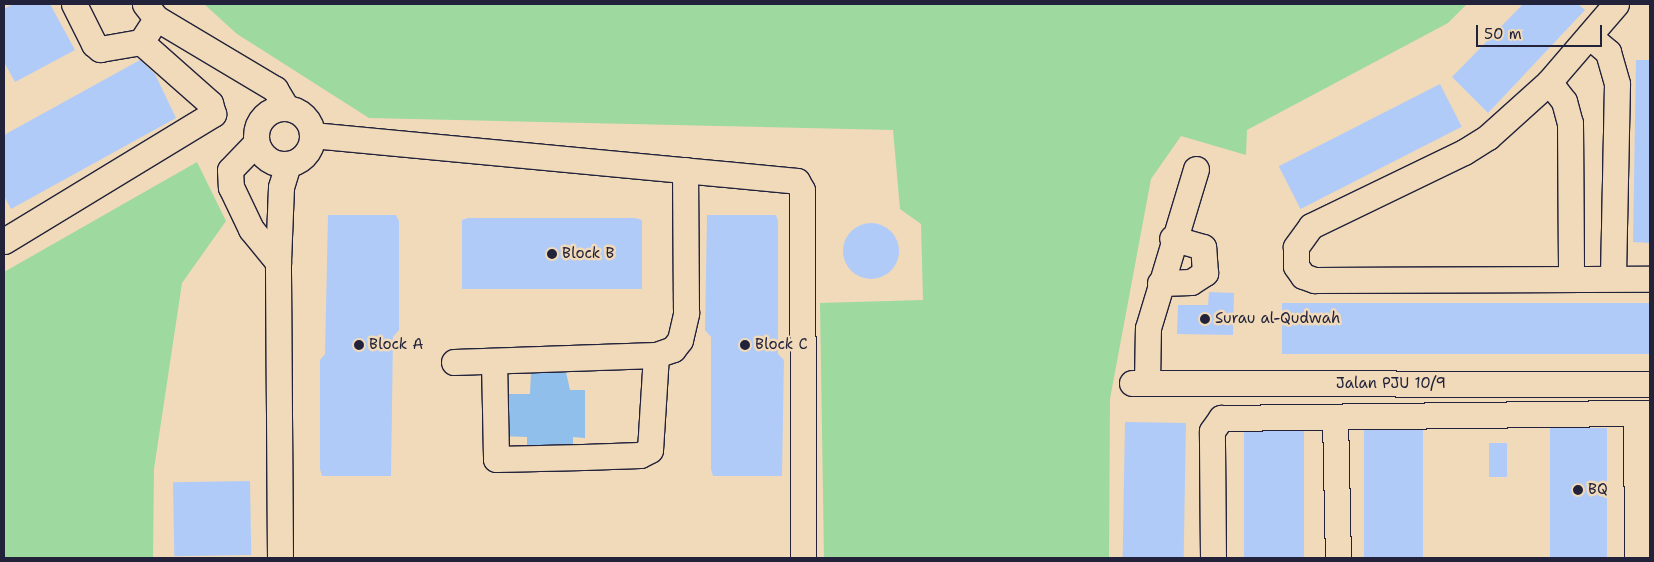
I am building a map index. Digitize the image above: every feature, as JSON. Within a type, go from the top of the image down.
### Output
[{"type":"street","points":[[4,241],[213,114],[210,103],[141,42],[96,47],[74,4]]},
{"type":"street","points":[[1616,4],[1549,82],[1488,137],[1464,152],[1311,226],[1296,247],[1296,266],[1302,276],[1314,280],[1650,279]]},
{"type":"street","points":[[141,42],[151,11],[245,73],[275,89],[277,110]]},
{"type":"street","points":[[1589,36],[1608,52],[1617,84],[1613,278]]},
{"type":"street","points":[[1549,82],[1564,101],[1570,123],[1571,279]]},
{"type":"street","points":[[277,110],[304,117],[312,135],[309,148],[300,159],[288,164],[268,159],[256,142],[257,126],[277,110]]},
{"type":"street","points":[[312,135],[792,180],[801,185],[803,558]]},
{"type":"street","points":[[256,142],[230,170],[230,187],[251,229],[278,262]]},
{"type":"street","points":[[280,558],[278,262],[281,187],[288,164]]},
{"type":"street","points":[[1172,238],[1203,247],[1205,273],[1191,282],[1160,283],[1172,238],[1196,169]]},
{"type":"street","points":[[454,362],[656,355],[673,349],[684,330],[685,170]]},
{"type":"street","name":"Jalan PJU 10/9","points":[[1160,283],[1148,328],[1140,383],[1650,384]]},
{"type":"street","points":[[494,361],[496,459],[584,458],[640,455],[650,450],[656,355]]},
{"type":"street","points":[[1213,558],[1214,423],[1221,418],[1643,413],[1637,558]]},
{"type":"street","points":[[1336,417],[1338,558]]},
{"type":"green space","points":[[204,4],[1467,4],[1448,23],[1247,130],[1246,155],[1181,136],[1151,179],[1110,399],[1109,558],[824,558],[820,303],[923,300],[921,224],[900,209],[893,130],[369,118],[237,34]]},
{"type":"green space","points":[[197,162],[226,221],[182,283],[154,469],[153,558],[4,558],[4,272]]},
{"type":"water","points":[[531,371],[566,372],[570,390],[585,390],[585,438],[573,437],[573,463],[527,462],[527,437],[505,436],[506,394],[530,394]]},
{"type":"building","points":[[13,4],[50,4],[75,50],[15,82],[4,62],[4,9]]},
{"type":"building","points":[[1523,4],[1578,4],[1585,10],[1488,113],[1452,77]]},
{"type":"building","points":[[140,60],[155,74],[176,118],[11,209],[4,196],[4,135]]},
{"type":"building","points":[[1636,60],[1650,60],[1650,243],[1633,242]]},
{"type":"building","points":[[1440,84],[1462,127],[1301,209],[1279,166]]},
{"type":"building","name":"Block A","points":[[328,215],[396,215],[399,221],[399,330],[393,337],[391,476],[322,476],[320,469],[320,360],[325,354]]},
{"type":"building","name":"Block C","points":[[707,215],[776,215],[778,221],[778,354],[784,360],[782,476],[713,476],[711,469],[711,337],[705,330]]},
{"type":"building","name":"Block B","points":[[468,218],[635,218],[642,220],[642,289],[462,289],[462,220]]},
{"type":"building","points":[[866,223],[876,223],[891,231],[897,240],[899,251],[897,262],[891,271],[876,279],[866,279],[855,274],[848,267],[843,256],[843,246],[848,235],[855,228]]},
{"type":"building","name":"Surau al-Qudwah","points":[[1209,292],[1234,293],[1233,335],[1177,334],[1178,305],[1208,305]]},
{"type":"building","points":[[1282,303],[1650,303],[1650,354],[1282,354]]},
{"type":"building","points":[[1125,422],[1186,423],[1184,558],[1123,558]]},
{"type":"building","name":"BQ","points":[[1550,428],[1607,428],[1607,558],[1550,558]]},
{"type":"building","points":[[1364,430],[1423,430],[1423,558],[1364,558]]},
{"type":"building","points":[[1244,431],[1304,431],[1304,558],[1244,558]]},
{"type":"building","points":[[1489,443],[1507,443],[1507,477],[1489,477]]},
{"type":"building","points":[[250,481],[251,555],[174,556],[173,482]]},
{"type":"place","name":"Block B","points":[[552,254]]},
{"type":"place","name":"Surau al-Qudwah","points":[[1205,319]]},
{"type":"place","name":"Block A","points":[[359,345]]},
{"type":"place","name":"Block C","points":[[745,345]]},
{"type":"place","name":"BQ","points":[[1578,490]]}]
